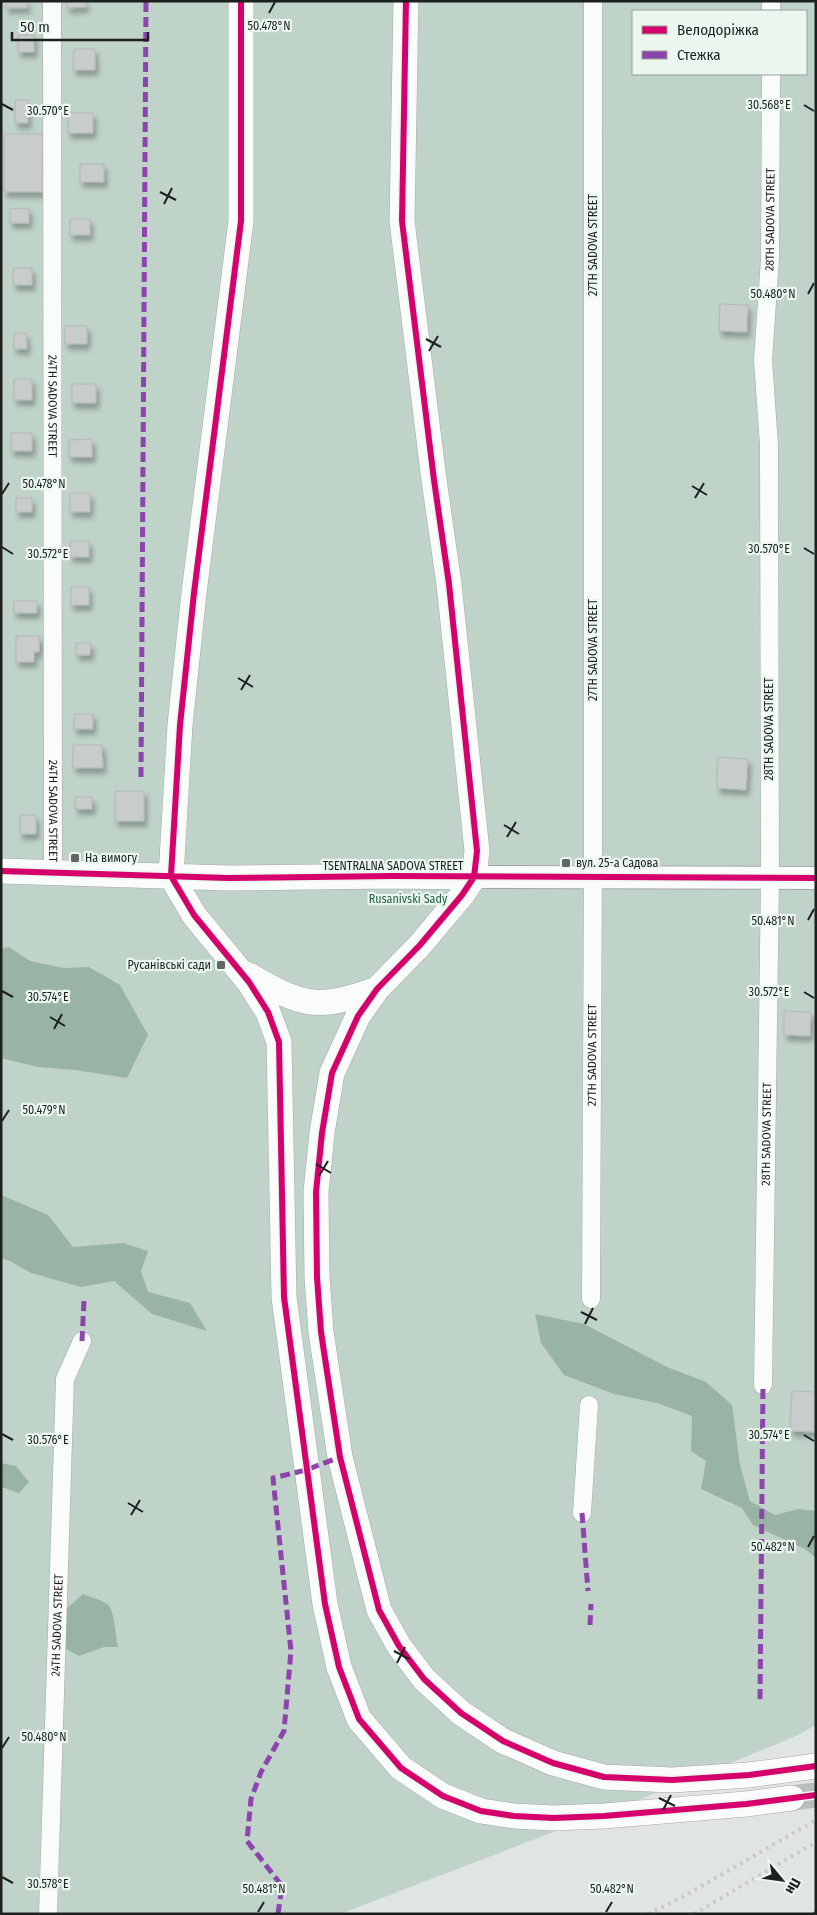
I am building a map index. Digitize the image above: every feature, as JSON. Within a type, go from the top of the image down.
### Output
[{"type":"main road","points":[[241,1],[241,221],[195,583],[180,724],[171,876],[194,915],[249,982],[268,1012],[279,1042],[284,1297],[325,1604],[339,1667],[359,1719],[401,1768],[443,1796],[481,1811],[514,1816],[554,1818],[604,1816],[746,1804],[792,1798]]},
{"type":"main road","points":[[406,1],[402,220],[434,480],[449,584],[477,851],[474,877],[462,895],[420,945],[377,990],[358,1016],[332,1073],[322,1133],[316,1192],[317,1277],[326,1370],[340,1457],[379,1610],[399,1646],[424,1679],[460,1713],[503,1742],[554,1763],[604,1777],[672,1780],[749,1775],[816,1766]]},
{"type":"main road","name":"TSENTRALNA SADOVA STREET","points":[[1,871],[228,878],[474,877]]},
{"type":"main road","points":[[240,971],[278,993],[311,1004],[347,1000],[377,990]]},
{"type":"street","name":"24TH SADOVA STREET","points":[[52,1],[53,872]]},
{"type":"street","name":"27TH SADOVA STREET","points":[[591,1299],[593,1]]},
{"type":"street","name":"28TH SADOVA STREET","points":[[763,1385],[770,878],[769,445],[763,360],[770,259],[771,75]]},
{"type":"street","name":"TSENTRALNA SADOVA STREET","points":[[474,877],[816,878]]},
{"type":"street","name":"24TH SADOVA STREET","points":[[48,1914],[65,1379],[82,1340]]},
{"type":"street","points":[[582,1513],[590,1405]]},
{"type":"green space","name":"Rusanivski Sady","points":[[1,1],[816,1],[816,1725],[794,1737],[653,1794],[340,1914],[1,1914]]},
{"type":"shaded area","points":[[9,947],[30,961],[64,968],[89,967],[120,985],[148,1035],[127,1078],[75,1070],[38,1067],[1,1058],[1,949]]},
{"type":"shaded area","points":[[1,1195],[48,1215],[73,1247],[123,1243],[148,1251],[141,1271],[148,1292],[190,1303],[207,1331],[152,1314],[114,1281],[81,1287],[31,1273],[1,1258]]},
{"type":"shaded area","points":[[535,1314],[584,1324],[667,1367],[706,1382],[732,1405],[740,1465],[750,1501],[775,1515],[798,1509],[816,1511],[816,1558],[805,1549],[753,1525],[742,1508],[701,1489],[706,1461],[691,1451],[692,1416],[657,1403],[614,1394],[564,1375],[541,1343]]},
{"type":"shaded area","points":[[1,1463],[16,1466],[29,1482],[19,1493],[1,1487]]},
{"type":"shaded area","points":[[83,1594],[103,1602],[110,1608],[118,1647],[104,1647],[79,1656],[57,1644],[64,1611]]},
{"type":"building","points":[[6,1],[27,1],[27,8],[6,8]]},
{"type":"building","points":[[67,1],[86,1],[86,7],[67,8]]},
{"type":"building","points":[[18,35],[34,35],[34,52],[18,52]]},
{"type":"building","points":[[74,49],[95,49],[95,70],[73,70]]},
{"type":"building","points":[[15,100],[28,100],[28,123],[15,123]]},
{"type":"building","points":[[68,113],[93,113],[93,133],[68,133]]},
{"type":"building","points":[[4,134],[43,134],[43,192],[4,192]]},
{"type":"building","points":[[80,164],[104,164],[104,182],[80,182]]},
{"type":"building","points":[[29,208],[29,223],[10,223],[10,209]]},
{"type":"building","points":[[70,219],[90,219],[90,235],[70,235]]},
{"type":"building","points":[[13,268],[32,268],[32,285],[13,285]]},
{"type":"building","points":[[720,304],[748,305],[747,332],[719,331]]},
{"type":"building","points":[[65,326],[87,326],[87,344],[65,344]]},
{"type":"building","points":[[14,333],[26,333],[27,349],[14,349]]},
{"type":"building","points":[[14,379],[32,379],[32,400],[14,400]]},
{"type":"building","points":[[72,384],[96,384],[96,403],[72,403]]},
{"type":"building","points":[[11,433],[32,433],[32,451],[11,451]]},
{"type":"building","points":[[92,439],[92,457],[69,457],[69,440]]},
{"type":"building","points":[[70,493],[90,493],[90,512],[70,512]]},
{"type":"building","points":[[16,498],[32,498],[32,512],[16,512]]},
{"type":"building","points":[[70,541],[89,541],[89,557],[70,557]]},
{"type":"building","points":[[71,587],[89,587],[89,605],[71,605]]},
{"type":"building","points":[[14,601],[37,601],[37,613],[14,613]]},
{"type":"building","points":[[16,636],[40,636],[39,652],[34,652],[34,662],[16,662]]},
{"type":"building","points":[[76,643],[91,643],[90,655],[76,655]]},
{"type":"building","points":[[74,714],[93,714],[93,729],[74,729]]},
{"type":"building","points":[[73,745],[102,745],[103,768],[73,768]]},
{"type":"building","points":[[718,757],[748,759],[746,790],[717,788]]},
{"type":"building","points":[[115,791],[144,791],[144,821],[115,821]]},
{"type":"building","points":[[75,797],[92,797],[92,809],[75,809]]},
{"type":"building","points":[[20,815],[36,815],[36,834],[20,834]]},
{"type":"building","points":[[784,1011],[811,1012],[810,1036],[784,1035]]},
{"type":"building","points":[[792,1391],[816,1392],[816,1432],[790,1431]]},
{"type":"tunnel","points":[[792,1798],[816,1795]]},
{"type":"railway","points":[[648,1914],[681,1898],[816,1820]]},
{"type":"railway","points":[[694,1914],[816,1842]]},
{"type":"marked path","points":[[141,777],[146,1]]},
{"type":"marked path","points":[[82,1341],[84,1301]]},
{"type":"marked path","points":[[760,1699],[763,1385]]},
{"type":"marked path","points":[[278,1914],[282,1886],[247,1841],[251,1799],[261,1772],[284,1731],[291,1651],[273,1478],[306,1470],[340,1457]]},
{"type":"marked path","points":[[582,1513],[588,1591]]},
{"type":"marked path","points":[[590,1625],[591,1604]]},
{"type":"cycle path","points":[[241,1],[241,221],[194,593],[180,725],[171,876],[194,915],[249,982],[268,1012],[279,1042],[284,1297],[325,1604],[339,1667],[359,1719],[401,1768],[443,1796],[481,1811],[514,1816],[554,1818],[604,1816],[746,1804],[816,1795]]},
{"type":"cycle path","points":[[406,1],[402,221],[434,480],[449,584],[477,851],[474,877],[462,895],[420,945],[377,989],[358,1016],[332,1073],[322,1133],[316,1192],[317,1277],[321,1332],[340,1457],[379,1610],[399,1646],[424,1679],[461,1713],[503,1741],[553,1763],[604,1777],[672,1780],[749,1775],[816,1766]]},
{"type":"cycle path","points":[[1,871],[228,878],[392,876],[816,878]]},
{"type":"place","name":"На вимогу","points":[[75,858]]},
{"type":"place","name":"вул. 25-а Садова","points":[[566,863]]},
{"type":"place","name":"Русанівські сади","points":[[221,965]]}]
